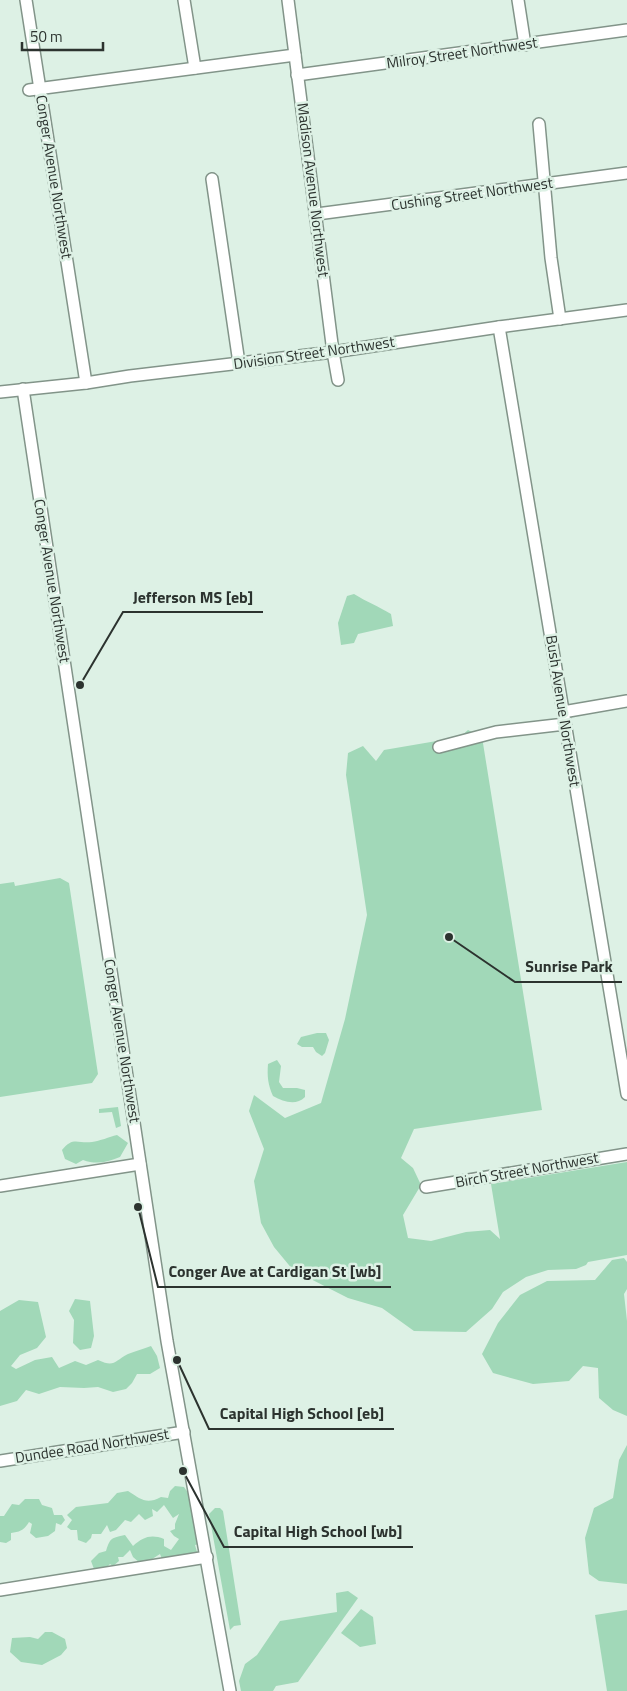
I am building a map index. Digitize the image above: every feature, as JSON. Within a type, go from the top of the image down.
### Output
[{"type":"street","name":"Conger Avenue Northwest","points":[[26,0],[35,88],[86,383]]},
{"type":"street","points":[[184,0],[195,68]]},
{"type":"street","name":"Madison Avenue Northwest","points":[[288,0],[338,380]]},
{"type":"street","points":[[518,0],[525,45]]},
{"type":"street","name":"Milroy Street Northwest","points":[[298,75],[627,30]]},
{"type":"street","points":[[35,88],[295,55]]},
{"type":"street","points":[[539,124],[560,319]]},
{"type":"street","name":"Cushing Street Northwest","points":[[317,214],[627,173]]},
{"type":"street","points":[[212,180],[239,364]]},
{"type":"street","name":"Division Street Northwest","points":[[0,392],[333,352],[627,310]]},
{"type":"street","name":"Bush Avenue Northwest","points":[[499,327],[627,1094]]},
{"type":"street","name":"Conger Avenue Northwest","points":[[23,389],[167,1341],[230,1691]]},
{"type":"street","points":[[562,712],[627,701]]},
{"type":"street","points":[[439,747],[496,732],[565,724]]},
{"type":"street","name":"Birch Street Northwest","points":[[426,1187],[627,1154]]},
{"type":"street","points":[[0,1186],[140,1164]]},
{"type":"street","name":"Dundee Road Northwest","points":[[0,1461],[184,1432]]},
{"type":"street","points":[[0,1590],[206,1557]]},
{"type":"green space","points":[[354,594],[391,614],[393,626],[358,634],[354,643],[341,645],[338,623],[347,596]]},
{"type":"green space","points":[[468,730],[482,737],[542,1110],[414,1129],[401,1158],[413,1168],[421,1185],[403,1215],[408,1238],[431,1241],[466,1232],[490,1230],[500,1239],[491,1184],[627,1162],[627,1255],[588,1262],[586,1265],[576,1269],[548,1270],[526,1277],[503,1292],[492,1309],[466,1332],[414,1331],[382,1308],[348,1298],[293,1270],[274,1247],[261,1223],[254,1181],[264,1149],[249,1111],[254,1095],[285,1118],[321,1103],[345,1019],[367,915],[346,775],[348,753],[363,746],[376,761],[384,750],[460,737]]},
{"type":"green space","points":[[60,878],[69,883],[98,1074],[92,1083],[0,1097],[0,884],[14,882],[15,886]]},
{"type":"green space","points":[[326,1033],[329,1040],[325,1053],[322,1056],[313,1047],[302,1047],[297,1044],[301,1037]]},
{"type":"green space","points":[[277,1060],[281,1066],[279,1082],[283,1088],[305,1090],[305,1097],[301,1100],[290,1102],[273,1096],[268,1080],[268,1064]]},
{"type":"green space","points":[[118,1107],[121,1126],[116,1128],[112,1112],[99,1113],[99,1109]]},
{"type":"green space","points":[[117,1135],[128,1143],[120,1157],[102,1162],[83,1160],[76,1164],[65,1159],[62,1150],[69,1143],[95,1141]]},
{"type":"green space","points":[[624,1258],[627,1262],[627,1289],[624,1294],[627,1321],[627,1416],[613,1410],[599,1398],[598,1368],[583,1366],[569,1381],[533,1384],[493,1373],[482,1354],[498,1323],[520,1295],[547,1281],[595,1280],[612,1260]]},
{"type":"green space","points":[[75,1299],[90,1301],[94,1336],[91,1348],[80,1350],[73,1343],[74,1320],[69,1311]]},
{"type":"green space","points":[[19,1300],[38,1302],[46,1337],[37,1348],[20,1355],[11,1366],[16,1369],[35,1360],[52,1357],[59,1368],[75,1361],[86,1365],[98,1360],[114,1363],[128,1354],[151,1346],[157,1356],[160,1368],[150,1374],[137,1374],[126,1389],[113,1392],[98,1387],[60,1387],[39,1394],[26,1390],[17,1401],[0,1406],[0,1311]]},
{"type":"green space","points":[[627,1445],[627,1584],[599,1581],[589,1574],[585,1538],[594,1508],[613,1498],[619,1460]]},
{"type":"green space","points":[[175,1486],[184,1487],[191,1497],[203,1543],[195,1545],[197,1552],[193,1558],[162,1559],[160,1554],[149,1561],[140,1563],[133,1557],[130,1550],[123,1557],[118,1557],[119,1561],[113,1566],[110,1564],[103,1571],[94,1569],[91,1561],[99,1553],[106,1551],[112,1539],[120,1536],[125,1535],[133,1546],[147,1537],[159,1537],[164,1539],[164,1546],[171,1550],[179,1539],[170,1531],[175,1529],[179,1514],[173,1518],[164,1505],[157,1512],[152,1509],[153,1516],[145,1520],[139,1514],[131,1522],[125,1520],[116,1530],[110,1532],[107,1525],[101,1534],[92,1534],[86,1543],[78,1540],[77,1530],[71,1530],[67,1527],[72,1520],[67,1515],[76,1507],[108,1503],[117,1493],[128,1491],[147,1501],[161,1497],[168,1498],[170,1491]]},
{"type":"green space","points":[[25,1499],[39,1499],[42,1505],[52,1508],[54,1515],[62,1515],[65,1520],[61,1525],[56,1523],[55,1531],[48,1536],[36,1538],[30,1533],[32,1524],[29,1522],[22,1530],[11,1533],[11,1540],[6,1543],[0,1542],[0,1516],[4,1516],[12,1504],[19,1505]]},
{"type":"green space","points":[[215,1508],[220,1508],[223,1511],[241,1625],[234,1626],[230,1630],[209,1514]]},
{"type":"green space","points":[[348,1591],[358,1598],[298,1682],[276,1686],[273,1691],[241,1691],[239,1681],[245,1664],[257,1655],[280,1621],[337,1612],[336,1593]]},
{"type":"green space","points":[[361,1609],[373,1617],[376,1644],[360,1647],[341,1633]]},
{"type":"green space","points":[[627,1610],[627,1691],[607,1691],[595,1615]]},
{"type":"green space","points":[[45,1632],[52,1632],[65,1639],[67,1648],[61,1655],[42,1665],[21,1662],[10,1652],[12,1638],[30,1637],[38,1639]]},
{"type":"place","name":"Jefferson MS [eb]","points":[[80,685]]},
{"type":"place","name":"Sunrise Park","points":[[449,937]]},
{"type":"place","name":"Conger Ave at Cardigan St [wb]","points":[[138,1207]]},
{"type":"place","name":"Capital High School [eb]","points":[[177,1360]]},
{"type":"place","name":"Capital High School [wb]","points":[[183,1471]]}]
